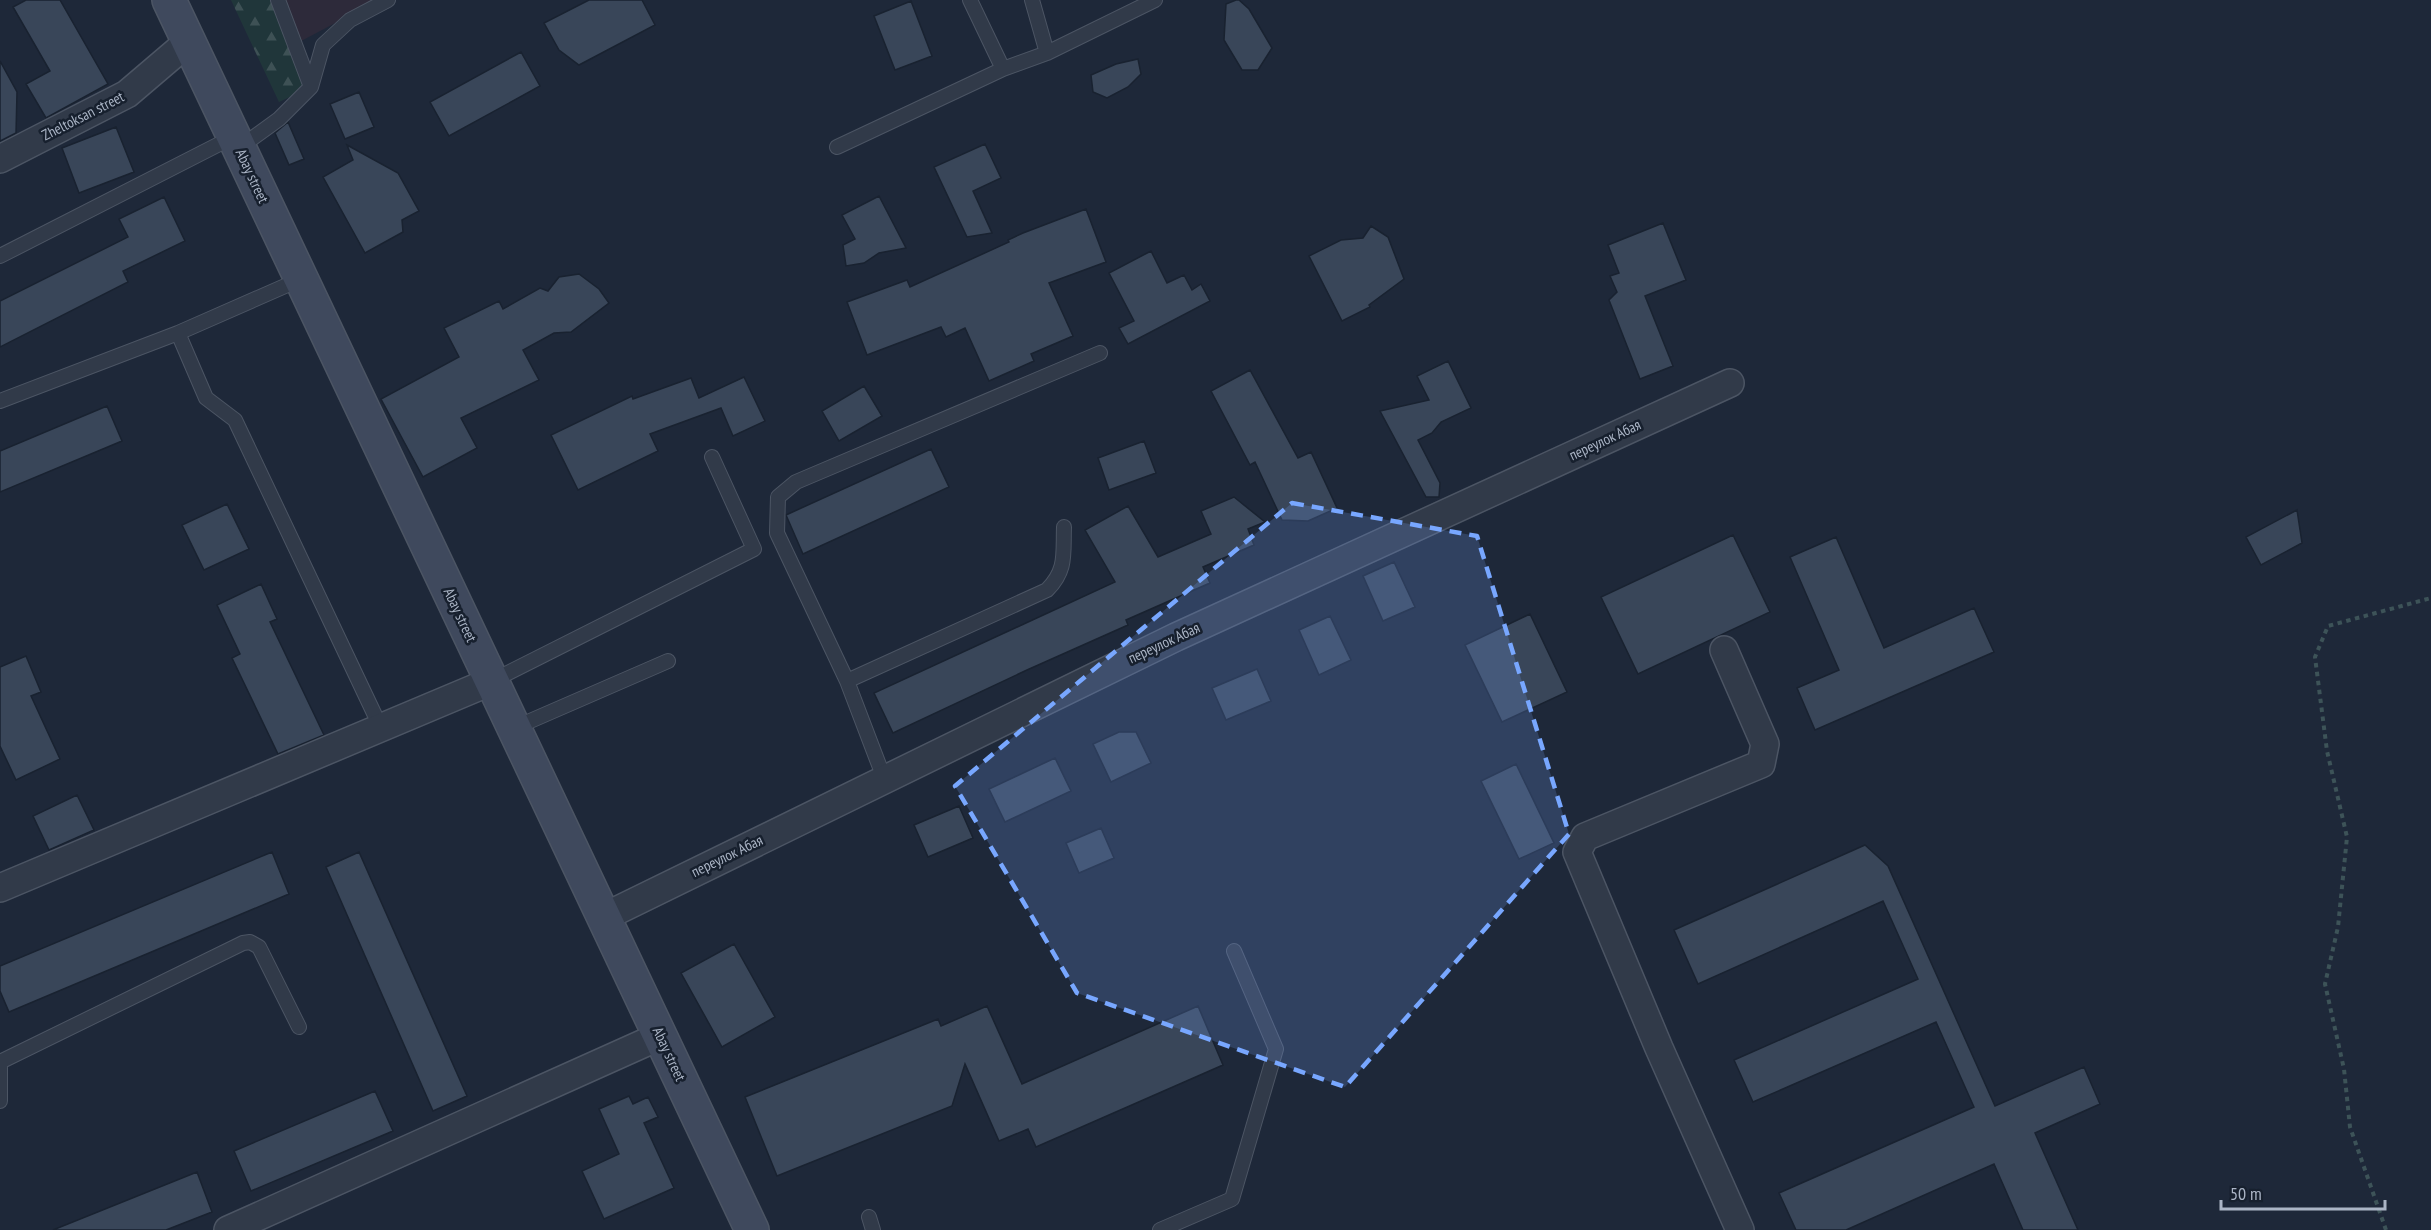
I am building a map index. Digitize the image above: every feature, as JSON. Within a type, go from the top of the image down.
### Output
[{"type":"main road","name":"Abay street","points":[[169,0],[752,1230]]},
{"type":"street","name":"Zheltoksan street","points":[[0,159],[127,94],[188,42]]},
{"type":"street","name":"переулок Абая","points":[[603,917],[1176,637],[1730,383]]},
{"type":"street","points":[[1724,650],[1766,744],[1761,764],[1585,837],[1576,852],[1740,1230]]},
{"type":"street","points":[[0,888],[492,681]]},
{"type":"street","points":[[228,1230],[660,1036]]},
{"type":"lane","points":[[278,0],[311,87]]},
{"type":"lane","points":[[0,256],[279,119],[311,87],[323,45],[350,20],[388,0]]},
{"type":"lane","points":[[970,0],[1003,69]]},
{"type":"lane","points":[[1032,0],[1047,53]]},
{"type":"lane","points":[[837,147],[1003,69],[1047,53],[1155,0]]},
{"type":"lane","points":[[0,401],[178,333],[301,279]]},
{"type":"lane","points":[[178,333],[206,398],[235,420],[381,728]]},
{"type":"lane","points":[[884,778],[847,681],[777,533],[778,497],[796,482],[1100,352]]},
{"type":"lane","points":[[492,681],[754,549],[712,457]]},
{"type":"lane","points":[[847,681],[1047,590],[1059,578],[1063,560],[1064,527]]},
{"type":"lane","points":[[514,728],[668,661]]},
{"type":"lane","points":[[0,1101],[0,1061],[243,943],[250,942],[259,947],[299,1028]]},
{"type":"lane","points":[[1160,1230],[1232,1199],[1276,1049],[1234,951]]},
{"type":"path","points":[[2386,1230],[2350,1127],[2344,1070],[2325,984],[2338,927],[2347,837],[2327,751],[2315,657],[2328,626],[2431,598]]},
{"type":"highlighted area","points":[[1292,503],[1477,536],[1569,834],[1345,1087],[1077,993],[955,786]]},
{"type":"shaded area","points":[[242,0],[379,0],[269,58]]},
{"type":"green space","points":[[231,0],[278,0],[311,87],[279,102]]},
{"type":"building","points":[[26,0],[60,0],[108,84],[46,118],[26,84],[50,71],[13,7]]},
{"type":"building","points":[[589,0],[642,0],[655,25],[579,65],[559,50],[544,23]]},
{"type":"building","points":[[1236,0],[1249,9],[1272,48],[1258,70],[1242,70],[1224,40],[1226,4]]},
{"type":"building","points":[[911,1],[932,56],[895,70],[874,16]]},
{"type":"building","points":[[521,52],[540,86],[449,136],[430,102]]},
{"type":"building","points":[[1138,59],[1141,74],[1128,87],[1107,98],[1093,92],[1091,75],[1116,64]]},
{"type":"building","points":[[0,61],[17,92],[16,133],[0,141]]},
{"type":"building","points":[[359,92],[374,127],[345,139],[330,104]]},
{"type":"building","points":[[288,122],[304,159],[289,165],[275,133]]},
{"type":"building","points":[[116,127],[134,172],[79,193],[62,148]]},
{"type":"building","points":[[985,144],[1001,178],[973,191],[992,233],[967,237],[934,167]]},
{"type":"building","points":[[347,145],[398,173],[419,211],[402,220],[403,232],[365,253],[323,177],[353,160]]},
{"type":"building","points":[[879,196],[906,248],[879,253],[864,263],[846,266],[843,245],[855,239],[842,215]]},
{"type":"building","points":[[164,197],[185,241],[123,271],[128,282],[0,347],[0,301],[128,237],[119,219]]},
{"type":"building","points":[[1086,209],[1106,262],[1049,283],[1073,336],[1031,354],[1034,361],[989,381],[965,328],[946,337],[941,327],[867,355],[847,302],[907,280],[910,287],[1009,242],[1008,240],[1023,233]]},
{"type":"building","points":[[1663,223],[1686,280],[1645,296],[1673,366],[1640,379],[1609,300],[1617,292],[1610,276],[1619,273],[1608,245]]},
{"type":"building","points":[[1371,226],[1388,237],[1404,279],[1369,305],[1370,307],[1342,321],[1309,256],[1341,240],[1363,238]]},
{"type":"building","points":[[1151,251],[1167,283],[1184,275],[1192,290],[1201,284],[1210,301],[1128,344],[1119,328],[1134,321],[1109,273]]},
{"type":"building","points":[[579,274],[599,289],[609,303],[571,332],[554,333],[523,350],[539,380],[461,418],[477,448],[423,477],[381,399],[459,357],[444,328],[499,301],[503,309],[540,288],[548,291],[559,277]]},
{"type":"building","points":[[1448,361],[1471,408],[1441,422],[1432,433],[1418,440],[1440,483],[1439,497],[1426,497],[1380,411],[1429,400],[1417,376]]},
{"type":"building","points":[[1250,370],[1298,458],[1311,452],[1337,508],[1308,521],[1282,520],[1255,462],[1250,465],[1211,391]]},
{"type":"building","points":[[744,377],[765,421],[733,436],[721,408],[650,434],[658,451],[578,490],[551,435],[632,396],[633,399],[691,378],[699,398]]},
{"type":"building","points":[[864,386],[882,416],[839,441],[822,411]]},
{"type":"building","points":[[107,406],[122,441],[0,492],[0,451]]},
{"type":"building","points":[[1144,441],[1156,473],[1109,490],[1098,458]]},
{"type":"building","points":[[931,449],[949,487],[803,554],[786,515]]},
{"type":"building","points":[[1234,497],[1265,522],[1248,529],[1254,545],[1203,567],[1210,583],[1126,620],[1128,625],[893,733],[874,693],[1115,582],[1085,530],[1128,506],[1158,557],[1211,534],[1201,511]]},
{"type":"building","points":[[227,504],[249,549],[204,570],[182,525]]},
{"type":"building","points":[[2297,510],[2302,543],[2261,565],[2246,537]]},
{"type":"building","points":[[1733,535],[1770,612],[1638,674],[1601,597]]},
{"type":"building","points":[[1836,537],[1884,648],[1974,608],[1994,652],[1815,730],[1797,688],[1839,670],[1790,557]]},
{"type":"building","points":[[1394,562],[1415,607],[1383,621],[1363,576]]},
{"type":"building","points":[[261,584],[277,619],[270,622],[324,735],[278,754],[232,658],[240,654],[217,605]]},
{"type":"building","points":[[1530,614],[1567,692],[1502,722],[1465,645]]},
{"type":"building","points":[[1330,616],[1351,660],[1319,675],[1299,630]]},
{"type":"building","points":[[26,656],[41,692],[31,696],[60,759],[16,780],[0,746],[0,667]]},
{"type":"building","points":[[1257,669],[1271,701],[1226,720],[1212,688]]},
{"type":"building","points":[[1119,732],[1136,732],[1151,763],[1111,782],[1093,744]]},
{"type":"building","points":[[1055,758],[1071,791],[1005,822],[989,789]]},
{"type":"building","points":[[1516,764],[1554,843],[1519,859],[1481,781]]},
{"type":"building","points":[[77,795],[94,830],[49,850],[33,816]]},
{"type":"building","points":[[959,806],[973,838],[928,857],[914,825]]},
{"type":"building","points":[[1101,828],[1114,858],[1079,873],[1066,843]]},
{"type":"building","points":[[1865,845],[1888,866],[1995,1106],[2084,1067],[2100,1104],[2035,1133],[2078,1230],[2023,1230],[1994,1164],[1846,1230],[1796,1230],[1779,1193],[1974,1107],[1936,1022],[1753,1102],[1734,1060],[1918,979],[1883,901],[1698,984],[1674,930]]},
{"type":"building","points":[[272,852],[289,894],[9,1012],[0,991],[0,966]]},
{"type":"building","points":[[359,852],[467,1096],[433,1111],[326,867]]},
{"type":"building","points":[[734,944],[775,1017],[722,1047],[681,973]]},
{"type":"building","points":[[987,1006],[1022,1084],[1198,1006],[1223,1065],[1036,1147],[1028,1129],[999,1141],[965,1064],[952,1106],[777,1176],[745,1097],[938,1019],[941,1026]]},
{"type":"building","points":[[375,1091],[393,1131],[251,1191],[234,1151]]},
{"type":"building","points":[[629,1096],[633,1104],[648,1097],[658,1117],[644,1123],[674,1188],[604,1219],[582,1171],[619,1154],[599,1109]]},
{"type":"building","points":[[197,1172],[212,1212],[166,1230],[53,1230]]}]
